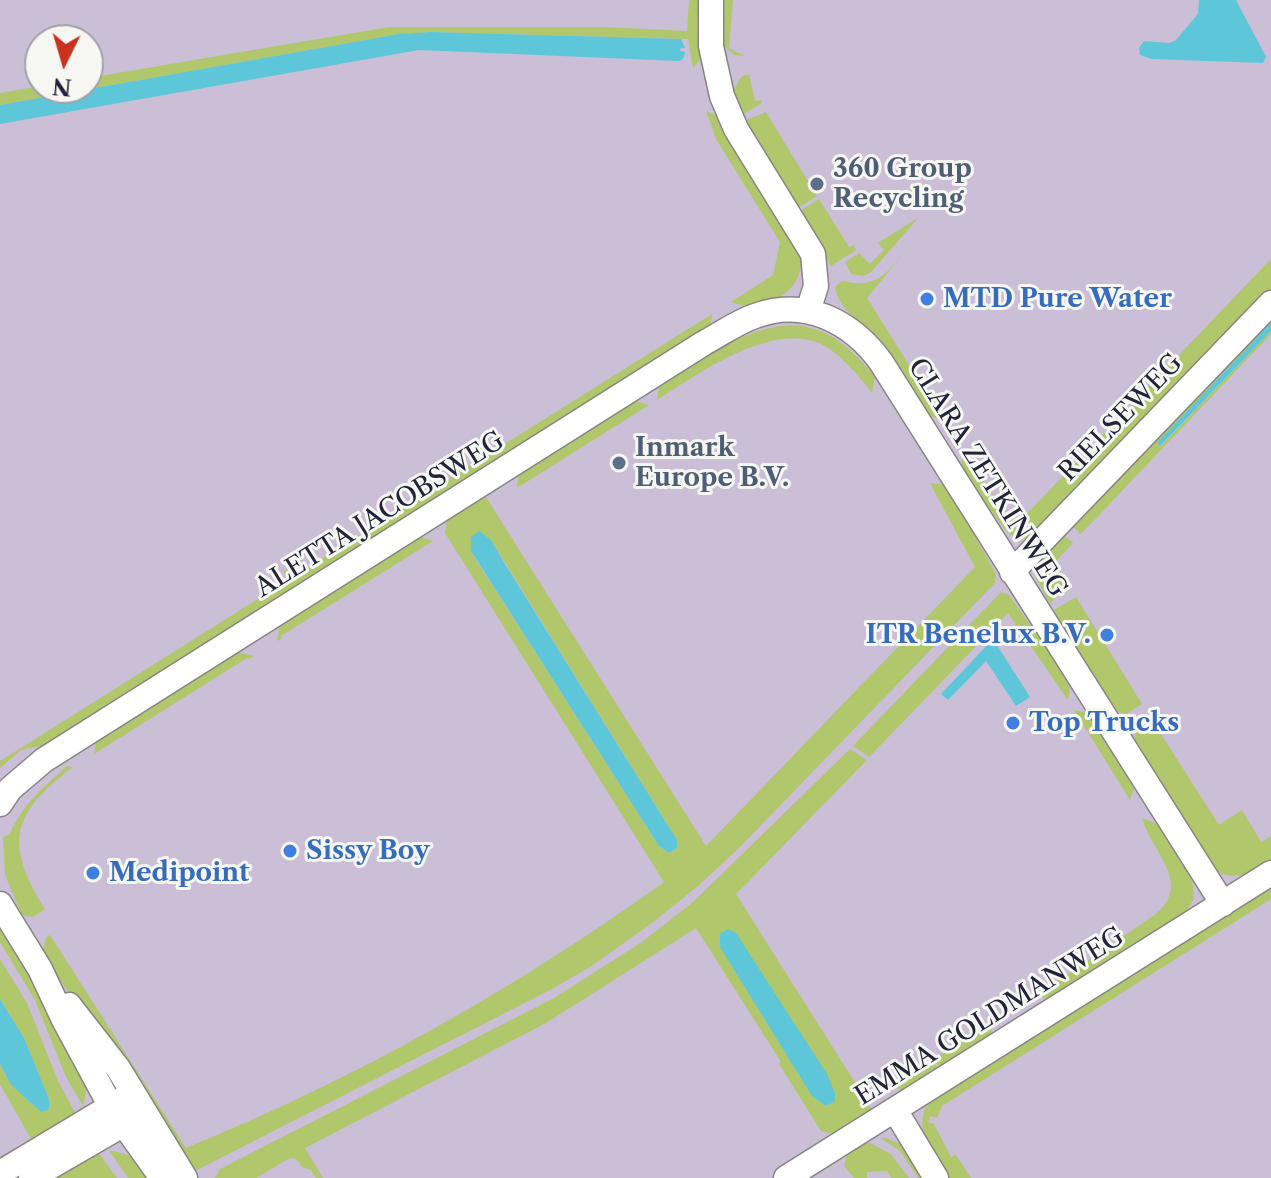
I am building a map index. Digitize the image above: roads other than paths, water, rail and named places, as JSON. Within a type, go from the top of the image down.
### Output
[{"type":"street","points":[[711,0],[711,46],[722,96],[736,129],[813,254],[816,286],[808,311]]},
{"type":"street","name":"RIELSEWEG","points":[[1012,572],[1271,303]]},
{"type":"street","name":"CLARA ZETKINWEG","points":[[808,311],[846,325],[867,343],[1223,904]]},
{"type":"street","name":"ALETTA JACOBSWEG","points":[[0,804],[10,789],[44,760],[704,343],[752,316],[767,312],[808,311]]},
{"type":"street","name":"EMMA GOLDMANWEG","points":[[786,1178],[1271,873]]},
{"type":"street","points":[[0,904],[40,969],[118,1068],[127,1109],[162,1178]]},
{"type":"street","points":[[0,1173],[127,1109]]},
{"type":"street","points":[[31,1178],[127,1109]]},
{"type":"street","points":[[127,1109],[185,1178]]},
{"type":"street","points":[[895,1110],[936,1178]]},
{"type":"water","points":[[1199,0],[1236,0],[1266,57],[1263,63],[1152,59],[1140,55],[1139,48],[1144,41],[1175,41],[1198,14]]},
{"type":"water","points":[[431,32],[681,39],[685,48],[680,51],[685,52],[679,61],[419,50],[0,124],[0,105],[24,101],[24,104],[104,104],[104,86],[399,34]]},
{"type":"water","points":[[1271,323],[1271,331],[1160,446],[1157,443]]},
{"type":"water","points":[[479,531],[491,540],[677,840],[677,848],[669,853],[659,846],[471,551],[471,537]]},
{"type":"water","points":[[993,639],[1030,697],[1016,706],[986,661],[948,700],[941,694]]},
{"type":"water","points":[[728,929],[736,933],[827,1074],[835,1101],[826,1106],[812,1096],[720,947],[720,934]]},
{"type":"water","points":[[0,999],[24,1038],[49,1099],[49,1109],[41,1112],[11,1085],[0,1064]]},
{"type":"place","name":"360 Group Recycling","points":[[817,184]]},
{"type":"place","name":"MTD Pure Water","points":[[927,299]]},
{"type":"place","name":"Inmark Europe B.V.","points":[[619,463]]},
{"type":"place","name":"ITR Benelux B.V.","points":[[1107,635]]},
{"type":"place","name":"Top Trucks","points":[[1013,723]]},
{"type":"place","name":"Sissy Boy","points":[[290,851]]},
{"type":"place","name":"Medipoint","points":[[93,873]]}]
